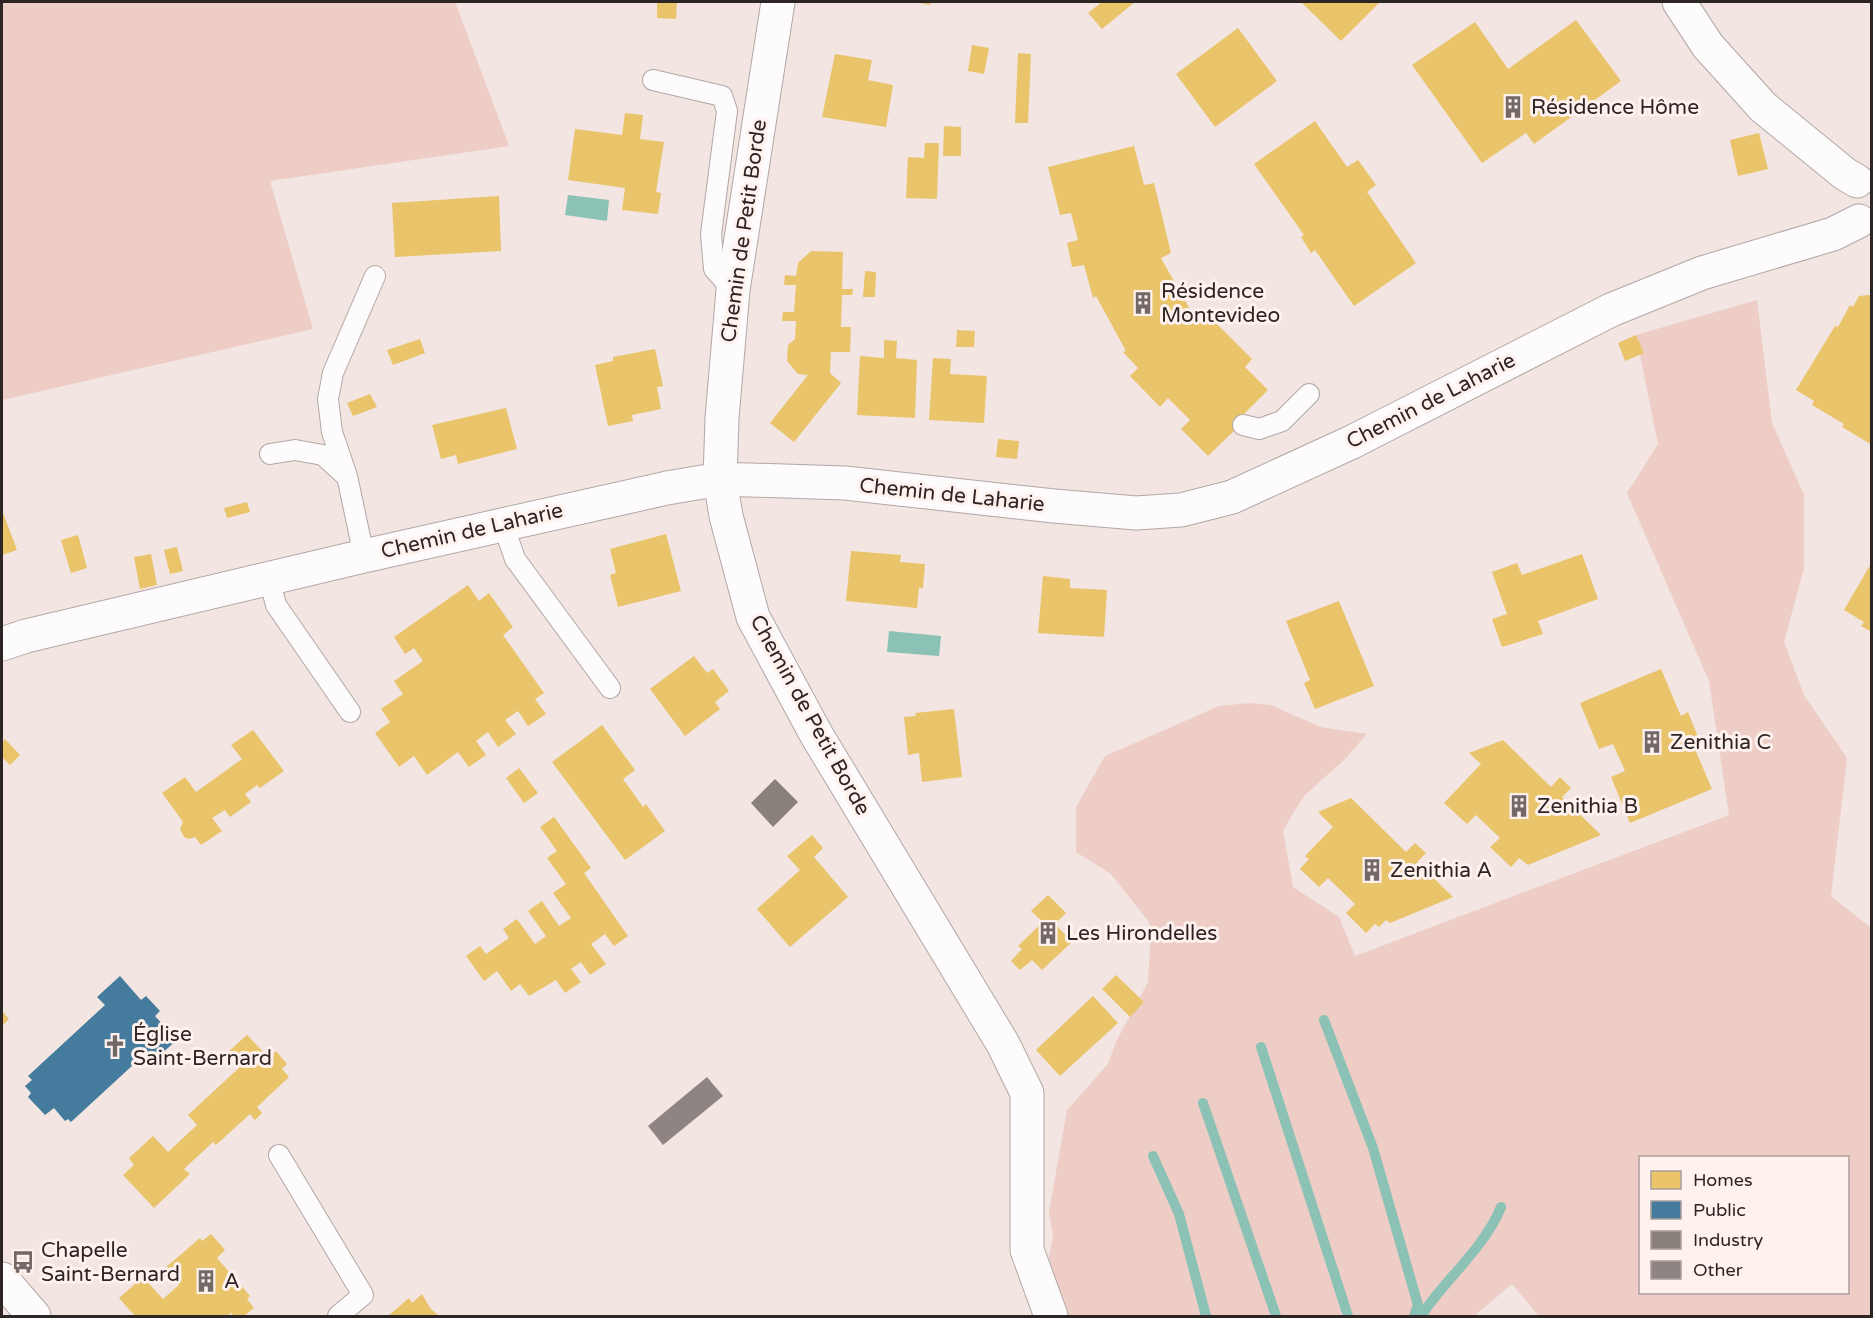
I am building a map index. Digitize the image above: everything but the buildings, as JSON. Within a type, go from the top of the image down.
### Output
[{"type":"street","name":"Chemin de Petit Borde","points":[[778,2],[733,290],[722,418],[720,479],[726,516],[753,617],[816,734],[1003,1044],[1027,1093],[1027,1250],[1051,1317]]},
{"type":"street","points":[[1679,2],[1708,46],[1763,107],[1845,174],[1864,171]]},
{"type":"street","points":[[1864,171],[1852,195],[1865,227]]},
{"type":"street","name":"Chemin de Laharie","points":[[2,644],[26,636],[503,524],[667,488],[720,479],[845,483],[1136,513],[1181,510],[1232,497],[1341,447],[1611,310],[1702,273],[1833,234],[1865,227]]},
{"type":"street","points":[[2,1279],[34,1317]]},
{"type":"lane","points":[[653,80],[722,96],[727,111],[711,234],[714,269],[733,290]]},
{"type":"lane","points":[[364,556],[347,476],[332,432],[328,399],[333,373],[375,276]]},
{"type":"lane","points":[[1243,425],[1258,429],[1282,421],[1308,394]]},
{"type":"lane","points":[[270,454],[295,450],[323,455],[347,476]]},
{"type":"lane","points":[[503,524],[515,559],[610,688]]},
{"type":"lane","points":[[269,578],[276,605],[350,712]]},
{"type":"lane","points":[[279,1155],[363,1295],[338,1317]]},
{"type":"shaded area","points":[[2,2],[455,2],[509,146],[270,181],[313,329],[2,400]]},
{"type":"shaded area","points":[[1757,300],[1772,423],[1804,495],[1804,568],[1784,642],[1804,695],[1847,758],[1831,896],[1871,928],[1871,1316],[1539,1316],[1512,1284],[1474,1316],[1069,1316],[1061,1302],[1049,1257],[1053,1236],[1049,1212],[1067,1110],[1108,1064],[1116,1042],[1148,982],[1149,922],[1111,874],[1076,852],[1076,807],[1105,756],[1219,706],[1250,703],[1271,705],[1320,727],[1367,734],[1345,759],[1304,796],[1283,830],[1293,887],[1339,917],[1355,956],[1729,815],[1709,681],[1627,493],[1658,444],[1636,335]]},
{"type":"water","points":[[568,195],[609,200],[607,221],[565,215]]},
{"type":"water","points":[[889,631],[941,636],[939,656],[887,652]]},
{"type":"waterway","points":[[1324,1020],[1373,1148],[1418,1305],[1414,1316]]},
{"type":"waterway","points":[[1261,1047],[1348,1316]]},
{"type":"waterway","points":[[1203,1103],[1276,1316]]},
{"type":"waterway","points":[[1153,1156],[1179,1214],[1206,1316]]},
{"type":"waterway","points":[[1421,1316],[1485,1237],[1501,1207]]},
{"type":"place","name":"Résidence Hôme","points":[[1513,107]]},
{"type":"place","name":"Résidence Montevideo","points":[[1143,303]]},
{"type":"place","name":"Zenithia C","points":[[1652,742]]},
{"type":"place","name":"Zenithia B","points":[[1519,806]]},
{"type":"place","name":"Zenithia A","points":[[1372,870]]},
{"type":"place","name":"Les Hirondelles","points":[[1048,933]]},
{"type":"place","name":"Église Saint-Bernard","points":[[115,1046]]},
{"type":"place","name":"Chapelle Saint-Bernard","points":[[23,1262]]},
{"type":"place","name":"A","points":[[206,1281]]}]
